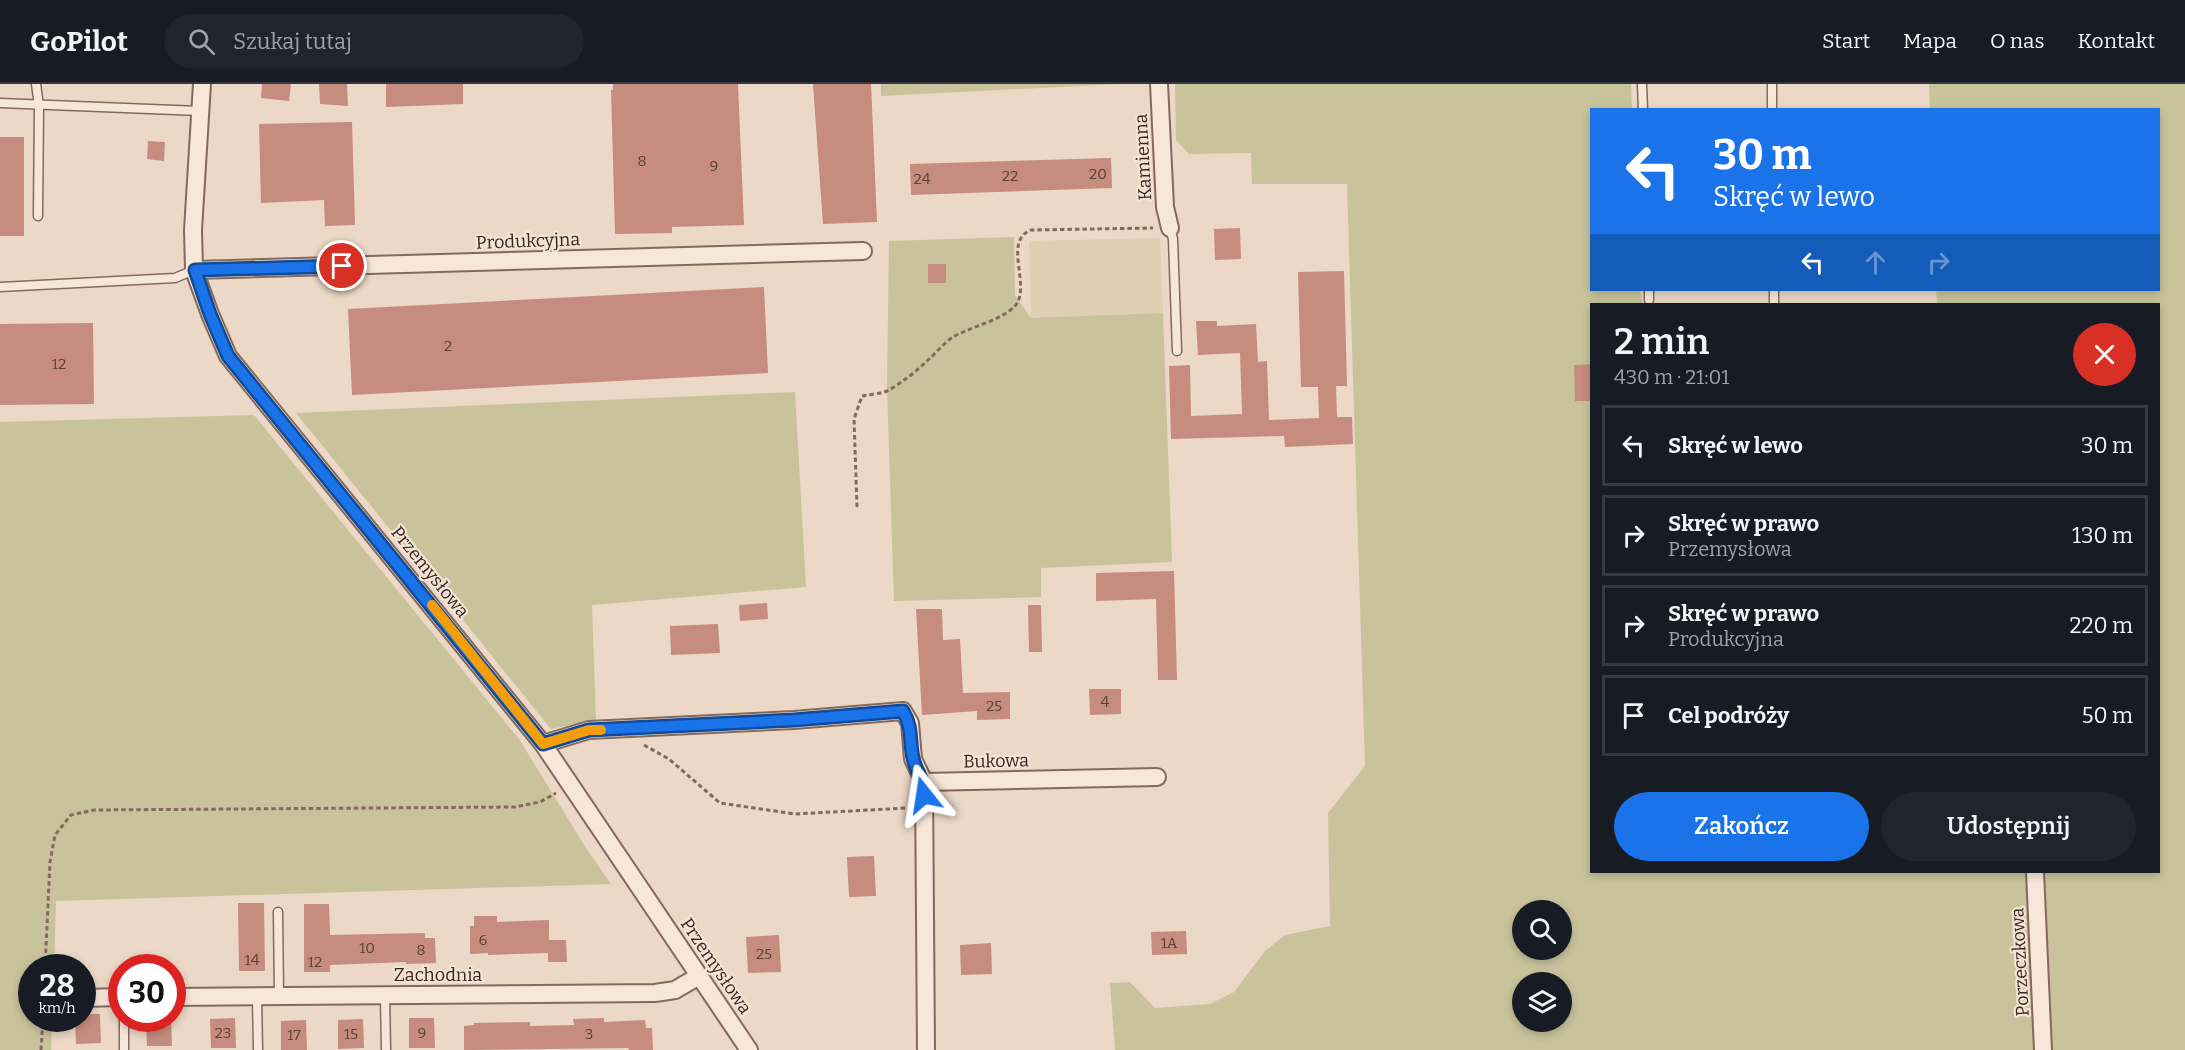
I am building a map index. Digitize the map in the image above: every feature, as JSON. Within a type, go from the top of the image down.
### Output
[{"type":"street","name":"Przemysłowa","points":[[202,84],[193,230],[195,270],[228,356],[543,744],[749,1050]]},
{"type":"street","name":"Kamienna","points":[[1159,84],[1165,207],[1170,228]]},
{"type":"street","name":"Produkcyjna","points":[[195,270],[863,251]]},
{"type":"street","points":[[543,744],[589,730],[794,720],[903,711],[910,723],[913,759],[924,782],[926,1050]]},
{"type":"street","name":"Bukowa","points":[[924,782],[1157,777]]},
{"type":"street","name":"Porzeczkowa","points":[[2035,873],[2043,1050]]},
{"type":"street","name":"Zachodnia","points":[[186,997],[655,993],[675,990],[699,976]]},
{"type":"lane","points":[[36,84],[39,106],[38,216]]},
{"type":"lane","points":[[1642,84],[1643,108]]},
{"type":"lane","points":[[1772,84],[1772,108]]},
{"type":"lane","points":[[0,103],[200,111]]},
{"type":"lane","points":[[1170,228],[1173,239],[1177,351]]},
{"type":"lane","points":[[0,286],[175,278],[195,270]]},
{"type":"lane","points":[[1649,291],[1649,300]]},
{"type":"lane","points":[[278,912],[279,996]]},
{"type":"lane","points":[[385,995],[386,1050]]},
{"type":"lane","points":[[257,997],[258,1050]]},
{"type":"lane","points":[[124,1032],[124,1050]]},
{"type":"path","points":[[857,507],[854,418],[862,396],[888,391],[921,367],[951,338],[1008,311],[1016,304],[1021,289],[1018,248],[1022,234],[1031,230],[1170,228]]},
{"type":"path","points":[[643,744],[669,759],[720,803],[795,814],[924,807]]},
{"type":"path","points":[[46,954],[55,835],[71,815],[94,810],[515,807],[540,802],[570,785]]},
{"type":"path","points":[[41,1050],[42,1032]]},
{"type":"shaded area","points":[[881,84],[1119,84],[881,96]]},
{"type":"shaded area","points":[[1175,84],[1631,84],[1632,108],[1590,108],[1590,291],[1640,291],[1643,303],[1590,303],[1590,873],[2160,873],[2160,303],[1937,303],[1936,291],[2160,291],[2160,108],[1930,108],[1929,84],[2185,84],[2185,1050],[1115,1050],[1110,983],[1130,982],[1155,1008],[1210,1004],[1234,992],[1265,951],[1285,935],[1330,926],[1328,813],[1365,766],[1347,184],[1252,184],[1251,153],[1189,154],[1176,140]]},
{"type":"shaded area","points":[[1014,237],[1015,295],[1031,318],[1163,313],[1172,562],[1041,568],[1041,597],[894,601],[887,388],[889,241]]},
{"type":"shaded area","points":[[1160,238],[1163,313],[1031,319],[1029,241]]},
{"type":"shaded area","points":[[795,392],[806,587],[592,605],[596,720],[551,729],[296,413]]},
{"type":"shaded area","points":[[254,415],[519,739],[586,848],[611,884],[56,901],[54,954],[18,954],[18,1032],[52,1032],[51,1050],[0,1050],[0,422]]},
{"type":"building","points":[[262,84],[291,84],[289,101],[261,98]]},
{"type":"building","points":[[319,84],[347,84],[348,106],[320,104]]},
{"type":"building","points":[[386,84],[463,84],[463,104],[386,107]]},
{"type":"building","points":[[613,84],[738,84],[744,225],[672,227],[672,233],[615,234],[611,90],[613,90]]},
{"type":"building","points":[[813,84],[871,84],[877,222],[823,224]]},
{"type":"building","points":[[352,122],[355,225],[325,226],[324,200],[261,203],[259,124]]},
{"type":"building","points":[[0,137],[24,137],[24,236],[0,236]]},
{"type":"building","points":[[148,141],[165,142],[164,161],[147,159]]},
{"type":"building","points":[[1111,158],[1112,188],[911,195],[910,164]]},
{"type":"building","points":[[1240,228],[1241,259],[1215,260],[1214,229]]},
{"type":"building","points":[[928,264],[946,264],[946,283],[928,283]]},
{"type":"building","points":[[1344,271],[1347,386],[1336,386],[1337,417],[1352,417],[1353,444],[1285,447],[1284,436],[1171,439],[1169,366],[1190,365],[1191,416],[1242,414],[1240,353],[1198,355],[1196,321],[1217,321],[1217,326],[1256,324],[1258,362],[1267,361],[1269,420],[1319,418],[1318,387],[1301,387],[1298,272]]},
{"type":"building","points":[[764,287],[768,373],[352,395],[348,309]]},
{"type":"building","points":[[93,323],[94,404],[0,405],[0,324]]},
{"type":"building","points":[[1590,364],[1590,401],[1575,401],[1574,365]]},
{"type":"building","points":[[1174,571],[1177,680],[1158,680],[1156,599],[1096,601],[1096,573]]},
{"type":"building","points":[[767,603],[768,619],[740,621],[739,605]]},
{"type":"building","points":[[1028,605],[1041,605],[1042,652],[1029,652]]},
{"type":"building","points":[[916,609],[942,609],[943,640],[960,639],[963,693],[1010,692],[1010,719],[977,720],[977,711],[922,715]]},
{"type":"building","points":[[718,624],[720,653],[671,655],[670,626]]},
{"type":"building","points":[[1089,689],[1121,689],[1121,714],[1090,715]]},
{"type":"building","points":[[874,856],[876,896],[849,897],[847,857]]},
{"type":"building","points":[[238,903],[264,903],[265,971],[239,971]]},
{"type":"building","points":[[304,904],[329,904],[330,935],[425,933],[425,938],[435,938],[436,963],[330,965],[330,972],[304,972]]},
{"type":"building","points":[[474,916],[497,916],[497,922],[549,920],[549,940],[566,940],[567,962],[548,962],[548,953],[470,954],[470,926],[474,926]]},
{"type":"building","points":[[1186,931],[1187,954],[1152,955],[1151,932]]},
{"type":"building","points":[[779,935],[781,972],[748,973],[746,937]]},
{"type":"building","points":[[991,943],[992,974],[961,975],[960,945]]},
{"type":"building","points":[[96,1014],[100,1014],[101,1043],[76,1044],[76,1032],[96,1032]]},
{"type":"building","points":[[235,1018],[236,1048],[211,1048],[210,1019]]},
{"type":"building","points":[[409,1018],[434,1018],[435,1048],[409,1048]]},
{"type":"building","points":[[604,1018],[604,1022],[645,1020],[646,1028],[652,1028],[653,1050],[629,1050],[628,1048],[464,1050],[464,1026],[474,1025],[474,1023],[530,1022],[530,1026],[574,1025],[573,1019]]},
{"type":"building","points":[[363,1019],[364,1048],[338,1049],[338,1020]]},
{"type":"building","points":[[306,1020],[307,1050],[281,1050],[281,1021]]},
{"type":"building","points":[[146,1032],[172,1032],[172,1046],[147,1046]]},
{"type":"slow traffic","points":[[432,605],[543,744],[589,730],[601,730]]},
{"type":"route","points":[[342,266],[195,270],[228,356],[543,744],[589,730],[794,720],[903,711],[910,723],[913,759],[924,782],[924,795]]}]
